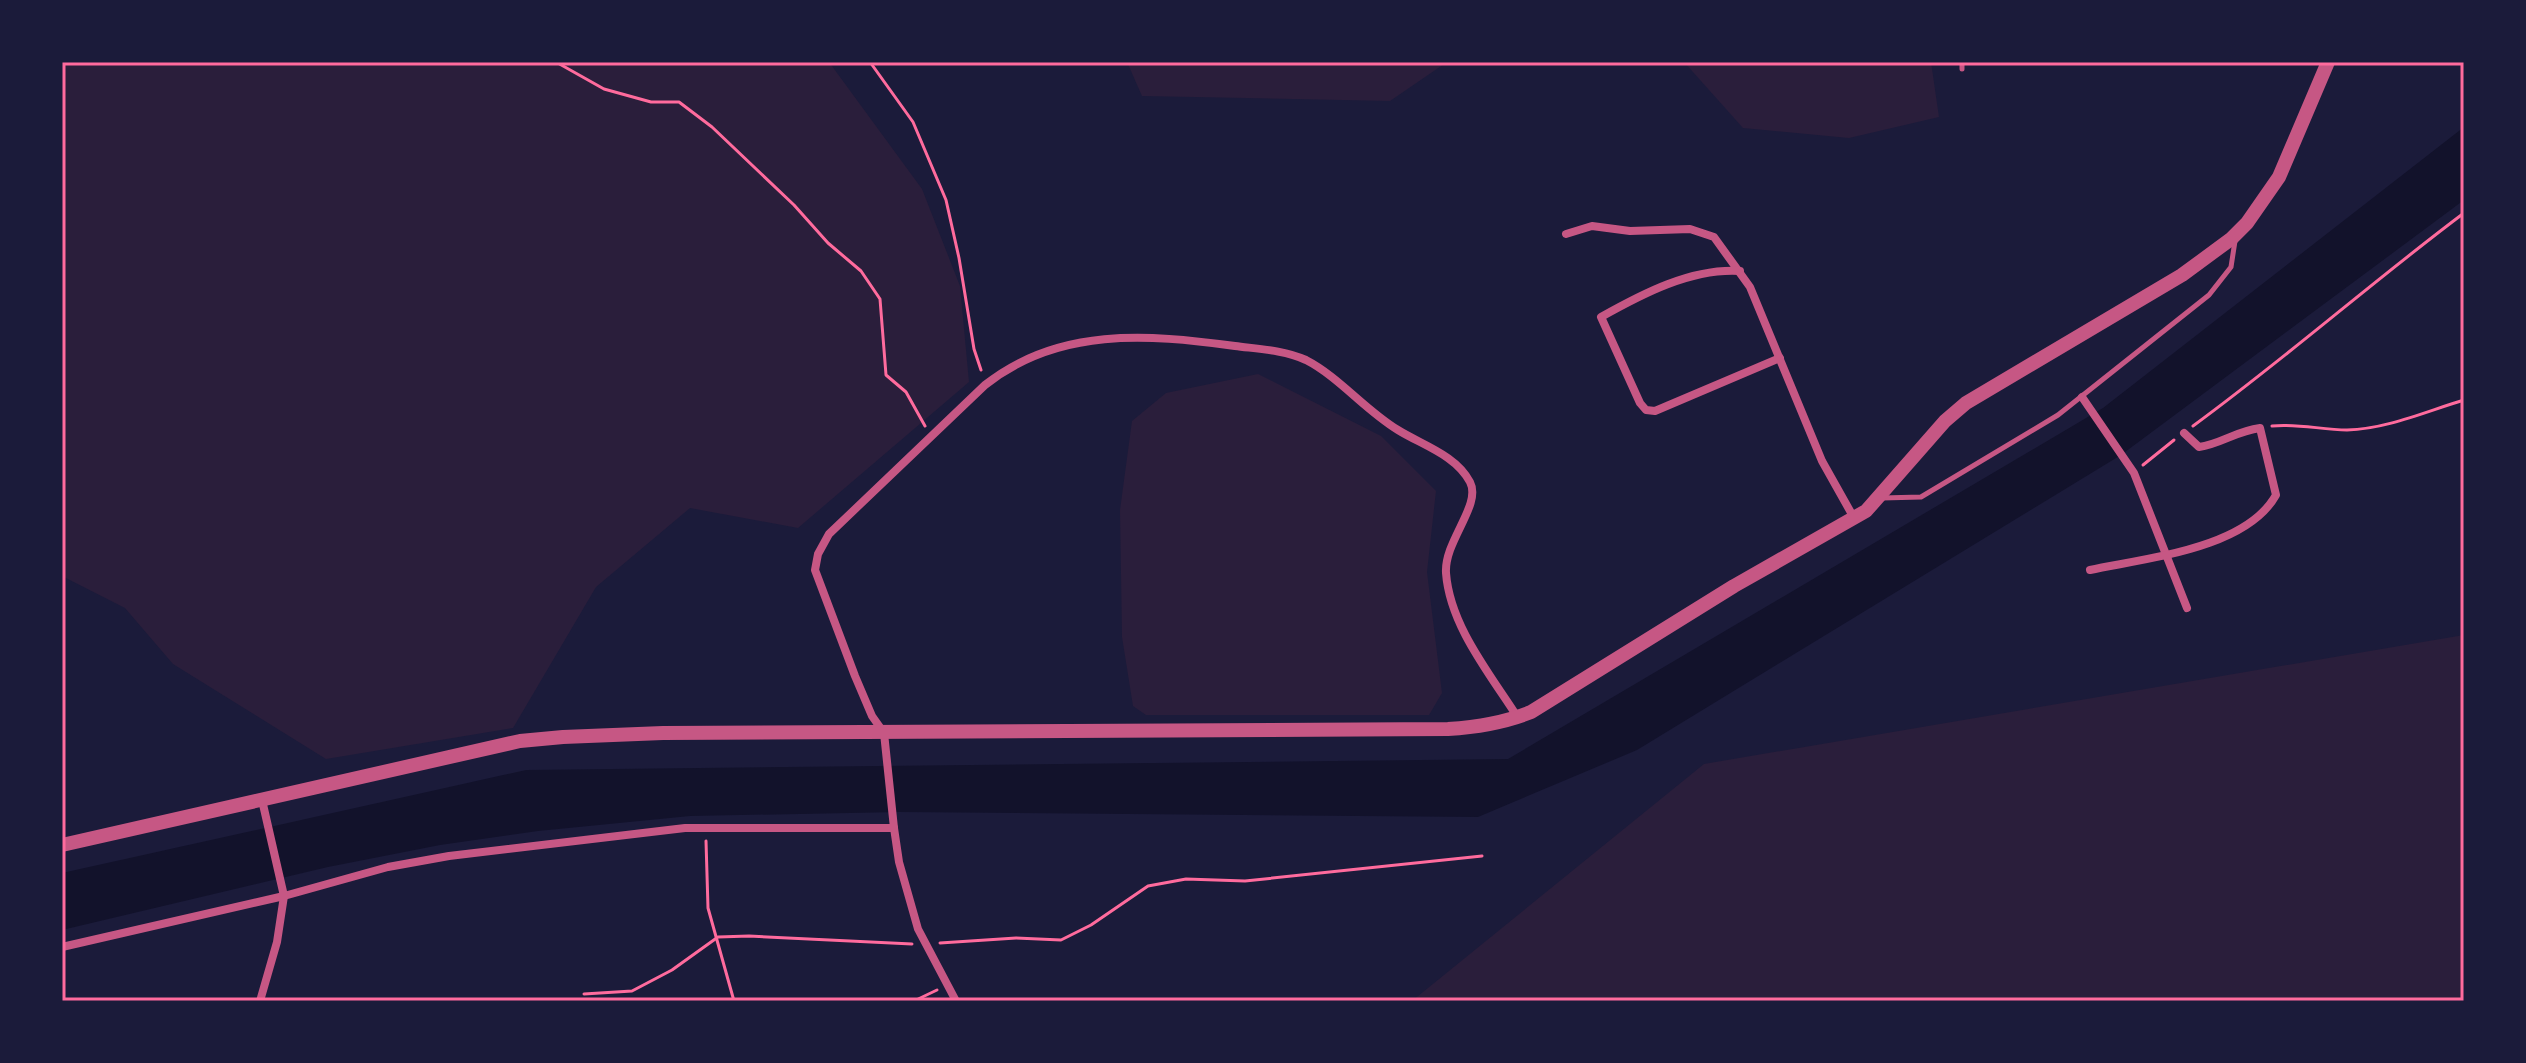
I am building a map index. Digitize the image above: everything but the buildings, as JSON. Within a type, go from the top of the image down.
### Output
[{"type":"street","points":[[62,845],[478,749],[535,740],[663,733],[1448,729],[1479,727],[1518,718],[1734,586],[1866,511],[1945,421],[1966,403],[2208,258],[2236,234],[2279,177],[2328,62]]},
{"type":"street","points":[[1566,234],[1592,226],[1630,231],[1690,229],[1714,237],[1750,287],[1822,461],[1854,518]]},
{"type":"street","points":[[1740,271],[1692,278],[1645,293],[1601,317],[1646,410],[1655,411],[1780,358]]},
{"type":"street","points":[[956,1001],[918,929],[903,876],[884,733],[872,716],[855,676],[815,570],[818,554],[829,534],[985,385],[1029,358],[1078,341],[1111,338],[1201,341],[1285,353],[1307,361],[1395,429],[1446,456],[1471,483],[1473,502],[1447,551],[1446,573],[1453,609],[1477,654],[1518,718]]},
{"type":"street","points":[[2082,397],[2131,470],[2187,608]]},
{"type":"street","points":[[2090,570],[2193,549],[2243,527],[2268,509],[2276,495],[2260,428],[2232,434],[2211,445],[2199,447],[2184,433]]},
{"type":"street","points":[[260,1001],[277,942],[284,894],[262,800]]},
{"type":"street","points":[[62,947],[388,867],[449,856],[560,841],[705,827],[894,824]]},
{"type":"lane","points":[[1877,499],[1921,497],[2058,415],[2209,295],[2231,267],[2236,234]]},
{"type":"path","points":[[556,62],[604,89],[651,102],[679,102],[712,127],[794,205],[828,243],[861,271],[880,299],[886,375],[906,392],[932,437]]},
{"type":"path","points":[[870,62],[913,122],[946,200],[974,349],[985,385]]},
{"type":"path","points":[[2131,470],[2259,378],[2464,213]]},
{"type":"path","points":[[2260,428],[2286,425],[2349,430],[2375,427],[2464,400]]},
{"type":"path","points":[[705,827],[708,908],[734,1001]]},
{"type":"path","points":[[584,994],[632,991],[672,970],[718,937],[926,944],[1016,938],[1061,940],[1091,925],[1148,886],[1186,879],[1245,881],[1482,856]]},
{"type":"path","points":[[914,1001],[948,986]]},
{"type":"shaded area","points":[[62,62],[829,62],[922,189],[960,286],[969,382],[798,528],[690,508],[596,587],[513,728],[326,759],[173,664],[125,608],[62,576]]},
{"type":"shaded area","points":[[1127,62],[1447,62],[1390,101],[1142,96]]},
{"type":"shaded area","points":[[1684,62],[1931,62],[1939,117],[1849,138],[1743,128]]},
{"type":"shaded area","points":[[2464,127],[2464,200],[2121,455],[1637,750],[1478,817],[900,812],[690,816],[538,831],[440,845],[328,867],[62,930],[62,873],[526,770],[1508,759],[2103,408]]},
{"type":"shaded area","points":[[1258,374],[1381,436],[1436,491],[1427,572],[1442,693],[1429,715],[1146,715],[1133,706],[1122,637],[1120,510],[1132,421],[1166,393]]},
{"type":"shaded area","points":[[2464,635],[2464,1001],[1412,1001],[1704,764]]}]
